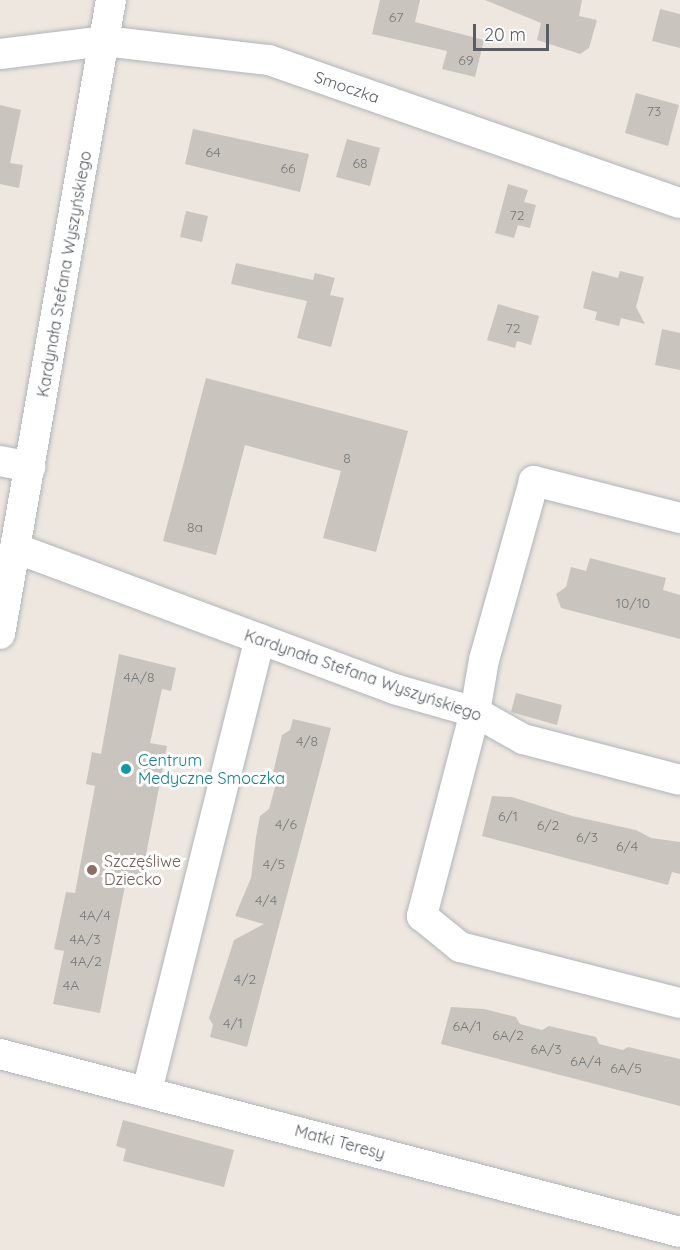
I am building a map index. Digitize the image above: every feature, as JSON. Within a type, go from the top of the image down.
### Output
[{"type":"street","name":"Kardynała Stefana Wyszyńskiego","points":[[0,634],[111,0]]},
{"type":"street","name":"Smoczka","points":[[0,54],[104,41],[269,60],[680,203]]},
{"type":"street","points":[[0,461],[30,467]]},
{"type":"street","points":[[680,518],[534,481],[484,660],[475,712],[422,916],[460,947],[680,1003]]},
{"type":"street","name":"Kardynała Stefana Wyszyńskiego","points":[[15,548],[394,689],[475,712],[524,739],[680,780]]},
{"type":"street","points":[[147,1091],[260,639]]},
{"type":"street","name":"Matki Teresy","points":[[0,1054],[680,1232]]},
{"type":"building","points":[[380,0],[420,0],[415,22],[484,40],[475,77],[442,69],[447,51],[372,34]]},
{"type":"building","points":[[485,0],[582,0],[579,16],[597,20],[589,48],[580,54],[537,40],[541,23]]},
{"type":"building","points":[[660,9],[680,14],[680,48],[652,41]]},
{"type":"building","points":[[636,93],[679,105],[668,146],[625,133]]},
{"type":"building","points":[[0,105],[21,110],[10,163],[23,165],[19,188],[0,184]]},
{"type":"building","points":[[193,129],[309,154],[300,192],[185,164]]},
{"type":"building","points":[[347,139],[380,148],[370,186],[336,177]]},
{"type":"building","points":[[508,184],[528,190],[524,202],[536,205],[530,228],[518,225],[514,238],[495,233]]},
{"type":"building","points":[[186,211],[208,216],[202,242],[180,237]]},
{"type":"building","points":[[236,263],[313,280],[315,273],[335,278],[330,295],[344,298],[331,347],[297,338],[307,301],[231,284]]},
{"type":"building","points":[[592,271],[618,278],[620,271],[644,277],[636,307],[645,324],[621,318],[619,326],[595,320],[597,312],[583,308]]},
{"type":"building","points":[[498,304],[539,316],[531,345],[517,341],[515,348],[487,340]]},
{"type":"building","points":[[662,329],[680,333],[680,370],[655,365]]},
{"type":"building","points":[[206,378],[408,431],[376,552],[323,538],[341,471],[245,445],[216,555],[163,541]]},
{"type":"building","points":[[590,558],[666,578],[663,590],[680,595],[680,639],[561,608],[556,594],[566,587],[571,567],[586,571]]},
{"type":"building","points":[[119,654],[176,668],[171,691],[162,689],[150,743],[167,746],[141,881],[133,880],[132,887],[125,886],[100,1013],[53,1004],[64,951],[54,949],[66,892],[75,893],[95,786],[86,784],[92,752],[101,754]]},
{"type":"building","points":[[516,693],[562,705],[557,725],[511,712]]},
{"type":"building","points":[[293,719],[331,728],[247,1047],[210,1037],[213,1025],[209,1018],[234,940],[264,924],[235,916],[251,878],[260,816],[269,809],[275,787],[272,777],[282,735],[290,730]]},
{"type":"building","points":[[492,796],[512,797],[572,816],[636,830],[651,838],[680,842],[680,874],[672,872],[668,885],[482,836]]},
{"type":"building","points":[[451,1007],[484,1009],[516,1017],[520,1024],[542,1030],[549,1026],[596,1037],[599,1044],[623,1050],[628,1047],[680,1059],[680,1106],[441,1044]]},
{"type":"building","points":[[123,1120],[234,1150],[224,1187],[123,1161],[126,1149],[116,1146]]},
{"type":"place","name":"Centrum Medyczne Smoczka","points":[[126,769]]},
{"type":"place","name":"Szczęśliwe Dziecko","points":[[92,870]]}]
